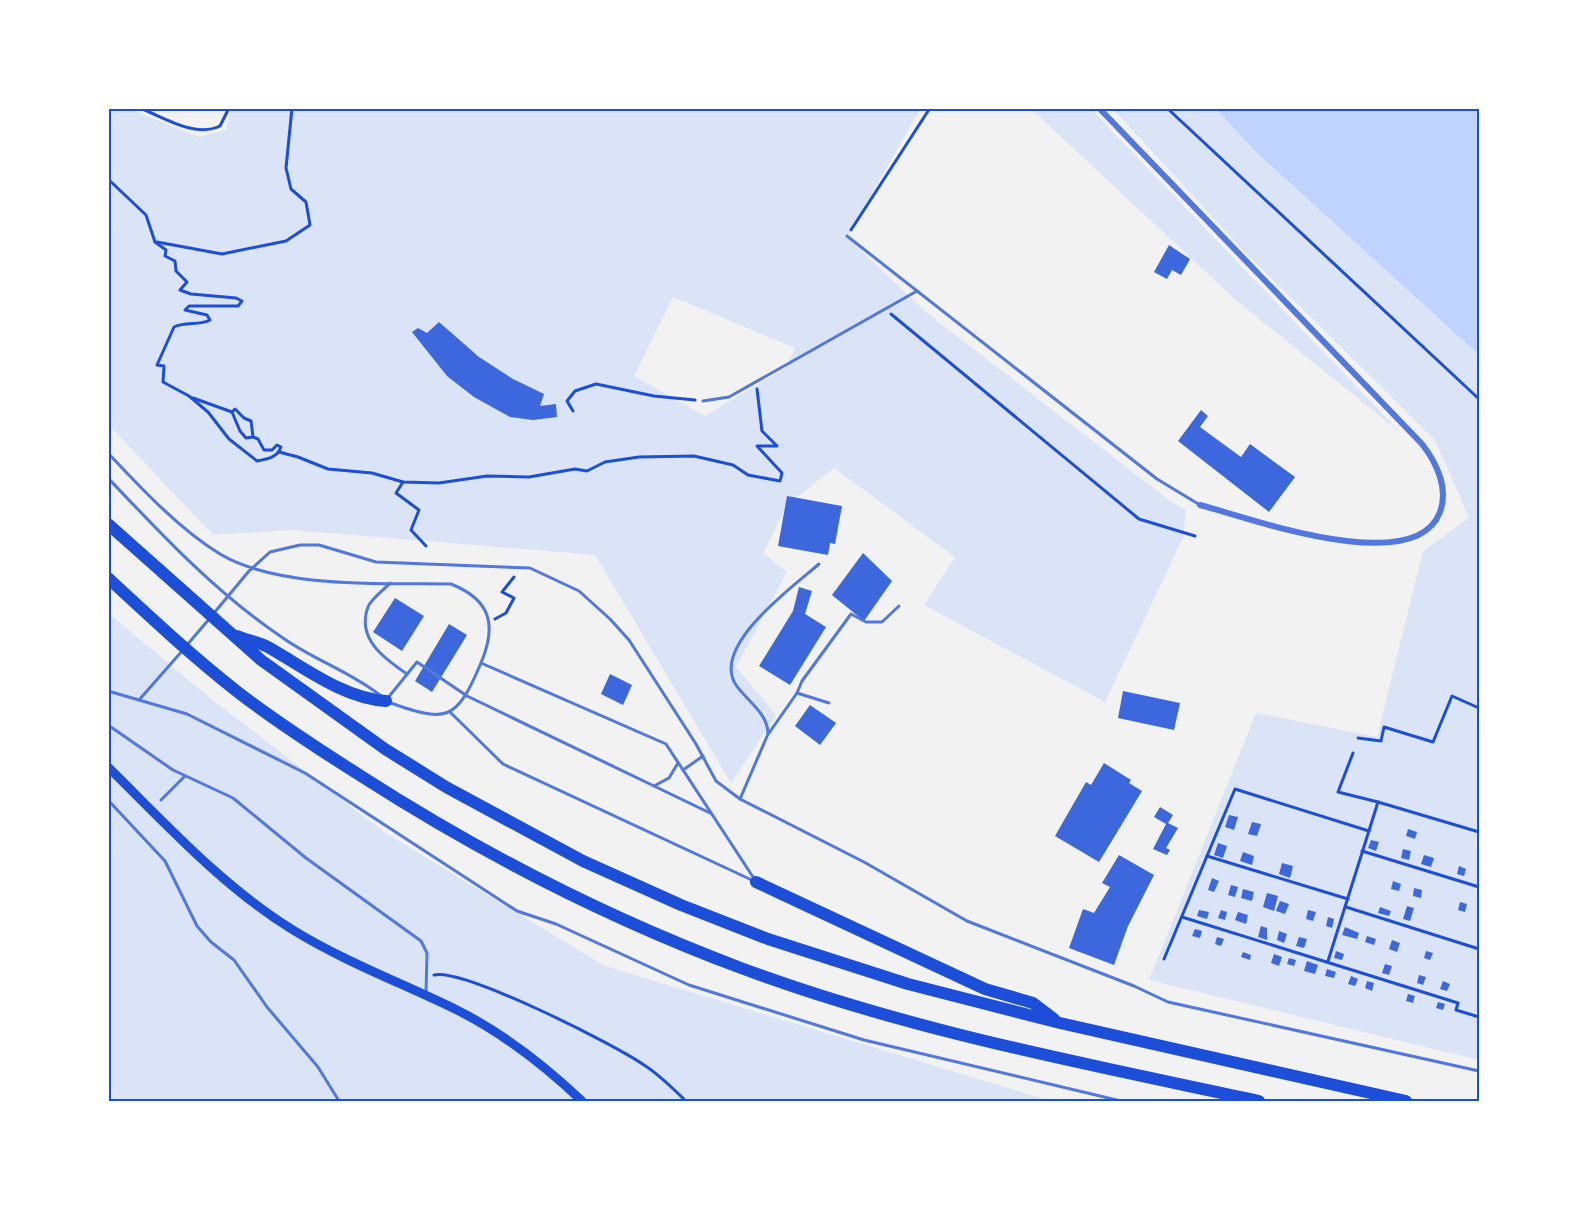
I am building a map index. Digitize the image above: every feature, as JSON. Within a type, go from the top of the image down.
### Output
[{"type":"highway","points":[[108,524],[230,634],[307,694],[385,749],[446,787],[589,863],[681,905],[768,939],[908,984],[1060,1023],[1406,1101]]},
{"type":"highway","points":[[108,578],[166,632],[240,693],[295,734],[424,817],[560,891],[743,969],[891,1015],[1046,1055],[1259,1101]]},
{"type":"highway","points":[[230,634],[266,646],[312,674],[365,699],[386,701]]},
{"type":"highway","points":[[756,882],[985,988],[1033,1003],[1060,1023]]},
{"type":"main road","points":[[108,767],[210,866],[250,900],[292,930],[458,1010],[507,1040],[553,1074],[582,1101]]},
{"type":"street","points":[[1099,108],[1422,444],[1438,471],[1443,497],[1438,516],[1430,527],[1405,541],[1389,544],[1339,541],[1200,505]]},
{"type":"lane","points":[[847,237],[1157,479],[1200,505]]},
{"type":"lane","points":[[703,401],[729,397],[917,291]]},
{"type":"lane","points":[[108,453],[181,524],[220,554],[236,561],[299,578],[451,584],[473,595],[483,606],[489,622],[488,647],[467,696],[451,712],[432,716],[386,701],[363,681],[313,657],[241,608],[108,478]]},
{"type":"lane","points":[[139,700],[249,572],[270,552],[300,545],[319,545],[376,562],[530,568],[579,591],[629,640],[703,756],[716,781],[740,800],[864,862],[968,921],[1134,986],[1168,1002],[1479,1071]]},
{"type":"lane","points":[[768,734],[768,725],[735,683],[732,660],[743,637],[759,616],[819,564]]},
{"type":"lane","points":[[390,583],[368,606],[366,630],[372,646],[385,660],[407,674]]},
{"type":"lane","points":[[740,800],[768,734],[797,693],[802,681],[851,614],[866,622],[882,622],[899,606]]},
{"type":"lane","points":[[386,701],[417,662],[467,696],[711,814]]},
{"type":"lane","points":[[481,663],[666,744],[756,882]]},
{"type":"lane","points":[[108,691],[187,714],[305,773],[517,910],[556,924],[690,985],[864,1040],[1121,1101]]},
{"type":"lane","points":[[797,693],[829,703]]},
{"type":"lane","points":[[451,712],[503,764],[756,882]]},
{"type":"lane","points":[[108,725],[185,776],[219,789],[233,798],[306,858],[421,941],[427,953],[426,996]]},
{"type":"lane","points":[[682,770],[703,756]]},
{"type":"lane","points":[[654,786],[669,778],[678,763]]},
{"type":"lane","points":[[161,800],[185,776]]},
{"type":"lane","points":[[108,800],[165,861],[197,926],[211,942],[234,960],[267,1007],[318,1067],[339,1101]]},
{"type":"path","points":[[140,108],[195,130],[212,130],[220,126],[229,108]]},
{"type":"path","points":[[155,242],[222,254],[286,241],[310,225],[306,202],[291,189],[285,168],[292,108]]},
{"type":"path","points":[[847,237],[930,108]]},
{"type":"path","points":[[1167,108],[1479,399]]},
{"type":"path","points":[[108,178],[146,215],[155,242],[166,250],[165,256],[175,261],[176,271],[187,282],[180,290],[191,294],[236,298],[242,301],[238,306],[189,306],[185,310],[207,315],[210,320],[183,322],[174,327],[157,365],[164,366],[166,369],[162,375],[163,382],[189,396],[232,412],[235,409],[243,418],[251,421],[253,437]]},
{"type":"path","points":[[885,309],[1139,519],[1195,536]]},
{"type":"path","points":[[279,453],[298,457],[328,469],[372,474],[403,482],[439,483],[487,476],[529,477],[575,469],[587,471],[605,462],[639,457],[694,456],[733,465],[748,475],[780,480],[782,473],[757,446],[777,446],[762,431],[762,417],[755,382]]},
{"type":"path","points":[[573,411],[567,400],[575,391],[596,384],[654,396],[703,401]]},
{"type":"path","points":[[189,396],[208,412],[229,439],[257,461],[269,459],[279,453],[281,447],[277,445],[272,450],[264,450],[258,439],[246,438],[240,431],[232,412]]},
{"type":"path","points":[[403,482],[396,493],[419,510],[411,530],[426,546]]},
{"type":"path","points":[[489,622],[506,614],[514,598],[502,592],[521,568]]},
{"type":"path","points":[[1358,738],[1381,741],[1384,727],[1433,742],[1452,696],[1479,708]]},
{"type":"path","points":[[1353,753],[1338,792],[1479,832]]},
{"type":"path","points":[[1164,959],[1234,789],[1369,831]]},
{"type":"path","points":[[1328,961],[1378,802]]},
{"type":"path","points":[[1362,851],[1479,886]]},
{"type":"path","points":[[1207,856],[1348,898]]},
{"type":"path","points":[[1346,907],[1479,949]]},
{"type":"path","points":[[1182,917],[1458,1003],[1456,1010],[1479,1017]]},
{"type":"path","points":[[427,977],[445,972],[581,1029],[642,1063],[686,1101]]},
{"type":"shaded area","points":[[108,108],[127,108],[199,137],[226,130],[232,108],[921,108],[847,237],[927,313],[1170,501],[1186,510],[1183,538],[1105,702],[924,605],[955,557],[834,468],[787,505],[763,553],[787,572],[736,667],[776,715],[731,783],[595,555],[291,530],[213,535],[108,424]],"holes":[[[673,297],[795,348],[787,367],[705,416],[634,376]]]},
{"type":"shaded area","points":[[1030,108],[1090,108],[1400,432],[1237,301]]},
{"type":"shaded area","points":[[1112,108],[1215,108],[1256,152],[1479,355],[1479,1060],[1149,980],[1256,713],[1377,737],[1423,551],[1469,518],[1435,440],[1242,249]]},
{"type":"shaded area","points":[[108,613],[214,701],[384,832],[605,966],[1051,1101],[108,1101]]},
{"type":"water","points":[[1215,108],[1479,108],[1479,355],[1256,152]]},
{"type":"building","points":[[1169,245],[1190,259],[1181,275],[1172,270],[1167,279],[1154,272]]},
{"type":"building","points":[[439,322],[479,357],[513,379],[544,394],[540,406],[556,404],[557,417],[533,420],[510,417],[474,397],[447,376],[412,332],[418,328],[427,333]]},
{"type":"building","points":[[1201,410],[1208,416],[1200,427],[1241,457],[1250,444],[1295,477],[1269,512],[1178,441]]},
{"type":"building","points":[[787,496],[842,506],[835,544],[830,543],[828,555],[778,546]]},
{"type":"building","points":[[863,553],[892,581],[864,621],[832,595]]},
{"type":"building","points":[[799,587],[812,591],[805,614],[826,627],[790,685],[759,666],[793,611]]},
{"type":"building","points":[[395,598],[424,616],[402,651],[373,632]]},
{"type":"building","points":[[449,624],[467,635],[432,692],[415,681]]},
{"type":"building","points":[[610,674],[632,685],[623,705],[601,694]]},
{"type":"building","points":[[1123,691],[1180,703],[1174,730],[1118,718]]},
{"type":"building","points":[[810,705],[836,723],[820,745],[795,726]]},
{"type":"building","points":[[1104,763],[1131,780],[1129,783],[1142,791],[1099,862],[1055,836],[1086,782],[1091,785]]},
{"type":"building","points":[[1160,807],[1173,815],[1168,823],[1178,828],[1166,848],[1170,850],[1167,855],[1153,849],[1166,824],[1154,817]]},
{"type":"building","points":[[1229,815],[1238,817],[1234,830],[1225,827]]},
{"type":"building","points":[[1252,822],[1261,824],[1257,836],[1248,834]]},
{"type":"building","points":[[1408,829],[1417,832],[1415,839],[1406,836]]},
{"type":"building","points":[[1371,840],[1379,842],[1376,851],[1368,848]]},
{"type":"building","points":[[1218,843],[1227,846],[1223,858],[1214,855]]},
{"type":"building","points":[[1403,849],[1411,851],[1409,860],[1401,858]]},
{"type":"building","points":[[1243,852],[1254,856],[1252,865],[1240,861]]},
{"type":"building","points":[[1119,855],[1154,875],[1128,926],[1114,965],[1069,948],[1083,909],[1094,913],[1110,887],[1102,883]]},
{"type":"building","points":[[1424,855],[1434,858],[1431,867],[1421,864]]},
{"type":"building","points":[[1282,863],[1293,866],[1290,878],[1279,874]]},
{"type":"building","points":[[1459,866],[1466,869],[1464,876],[1457,874]]},
{"type":"building","points":[[1212,878],[1219,881],[1214,892],[1208,890]]},
{"type":"building","points":[[1393,881],[1401,884],[1399,891],[1391,889]]},
{"type":"building","points":[[1231,885],[1238,887],[1235,897],[1228,895]]},
{"type":"building","points":[[1414,888],[1422,890],[1421,898],[1413,896]]},
{"type":"building","points":[[1243,889],[1254,892],[1252,901],[1241,898]]},
{"type":"building","points":[[1267,893],[1278,896],[1274,911],[1263,907]]},
{"type":"building","points":[[1280,901],[1289,904],[1285,914],[1276,911]]},
{"type":"building","points":[[1460,902],[1467,904],[1465,912],[1458,910]]},
{"type":"building","points":[[1407,906],[1414,908],[1410,921],[1403,919]]},
{"type":"building","points":[[1380,907],[1391,911],[1389,916],[1378,913]]},
{"type":"building","points":[[1199,910],[1209,912],[1207,919],[1197,916]]},
{"type":"building","points":[[1221,910],[1227,912],[1225,920],[1218,918]]},
{"type":"building","points":[[1308,910],[1316,912],[1313,921],[1306,919]]},
{"type":"building","points":[[1238,912],[1248,915],[1246,924],[1235,920]]},
{"type":"building","points":[[1328,917],[1334,919],[1332,928],[1326,926]]},
{"type":"building","points":[[1261,926],[1267,928],[1267,940],[1258,937]]},
{"type":"building","points":[[1345,927],[1359,933],[1357,939],[1342,935]]},
{"type":"building","points":[[1195,929],[1202,931],[1200,938],[1192,936]]},
{"type":"building","points":[[1279,931],[1287,934],[1284,943],[1277,940]]},
{"type":"building","points":[[1367,936],[1376,939],[1374,945],[1365,942]]},
{"type":"building","points":[[1217,937],[1224,939],[1221,946],[1215,944]]},
{"type":"building","points":[[1299,937],[1307,939],[1304,948],[1296,946]]},
{"type":"building","points":[[1392,940],[1400,943],[1397,952],[1389,949]]},
{"type":"building","points":[[1336,951],[1344,954],[1342,960],[1334,958]]},
{"type":"building","points":[[1426,951],[1433,953],[1430,960],[1424,958]]},
{"type":"building","points":[[1243,952],[1251,955],[1250,960],[1241,957]]},
{"type":"building","points":[[1274,954],[1282,957],[1279,966],[1271,963]]},
{"type":"building","points":[[1289,958],[1296,960],[1294,966],[1287,964]]},
{"type":"building","points":[[1307,961],[1318,965],[1315,974],[1304,971]]},
{"type":"building","points":[[1385,964],[1392,966],[1389,975],[1382,973]]},
{"type":"building","points":[[1327,969],[1336,972],[1334,978],[1325,976]]},
{"type":"building","points":[[1419,975],[1426,977],[1423,985],[1417,983]]},
{"type":"building","points":[[1351,976],[1358,979],[1355,986],[1348,984]]},
{"type":"building","points":[[1367,981],[1374,983],[1372,991],[1365,988]]},
{"type":"building","points":[[1443,981],[1450,984],[1447,991],[1440,989]]},
{"type":"building","points":[[1408,994],[1415,996],[1413,1003],[1406,1001]]},
{"type":"building","points":[[1438,1002],[1445,1004],[1443,1010],[1436,1008]]}]
